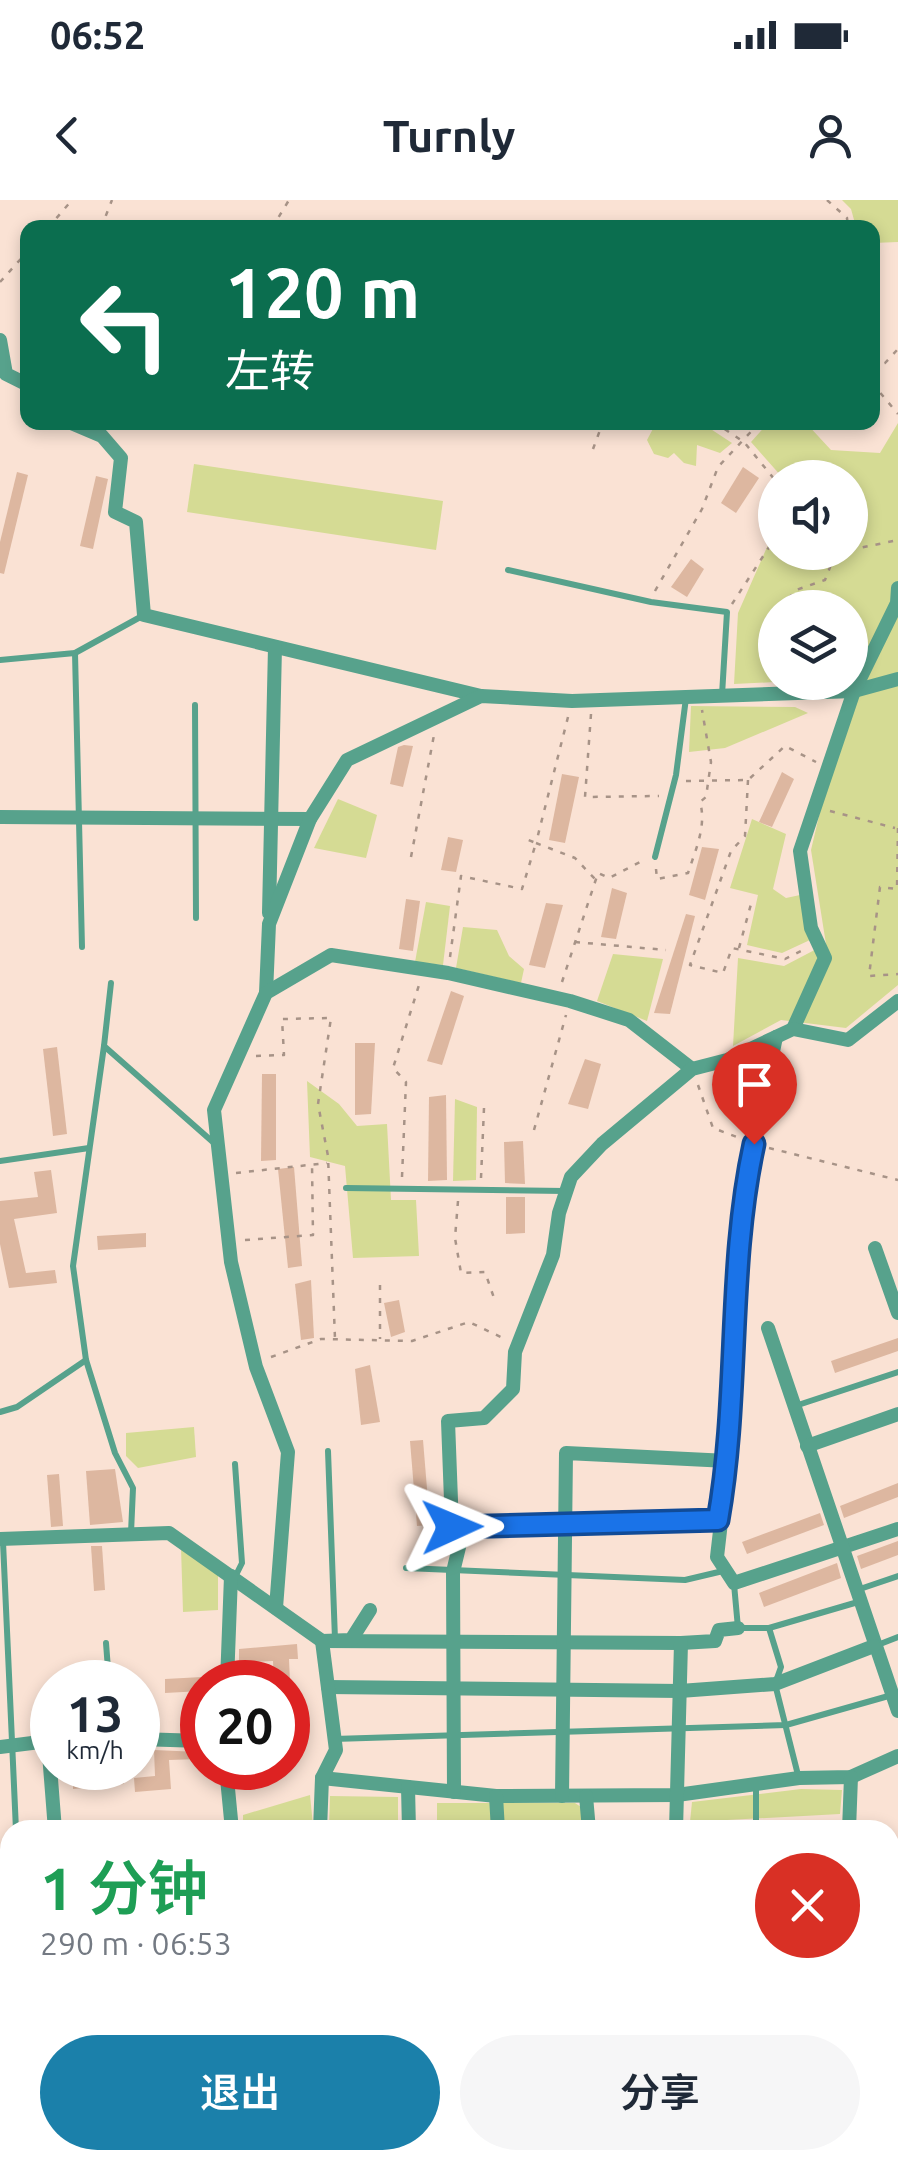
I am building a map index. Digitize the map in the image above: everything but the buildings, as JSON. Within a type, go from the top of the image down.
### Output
[{"type":"street","points":[[0,340],[3,381]]},
{"type":"street","points":[[88,430],[102,436],[121,458],[116,512],[136,522],[144,615],[481,696],[572,701],[758,694]]},
{"type":"street","points":[[868,662],[897,603],[898,588]]},
{"type":"street","points":[[275,647],[266,993],[214,1110],[228,1240],[255,1363],[288,1452],[276,1608]]},
{"type":"street","points":[[868,686],[898,678]]},
{"type":"street","points":[[270,924],[310,819],[347,760],[481,696]]},
{"type":"street","points":[[793,1029],[825,958],[818,942],[800,851],[851,700]]},
{"type":"street","points":[[0,817],[310,819]]},
{"type":"street","points":[[266,993],[331,955],[448,973],[570,1001],[629,1020],[692,1069]]},
{"type":"street","points":[[454,1792],[453,1572],[460,1543],[452,1527],[448,1421],[484,1418],[513,1389],[518,1344],[554,1254],[571,1177],[602,1144],[692,1069],[727,1060],[793,1029],[848,1040],[898,1001]]},
{"type":"street","points":[[776,1037],[743,1195],[728,1461],[718,1520],[717,1557],[734,1583],[898,1529]]},
{"type":"street","points":[[875,1248],[893,1283],[898,1313]]},
{"type":"street","points":[[768,1328],[898,1711]]},
{"type":"street","points":[[808,1446],[898,1414]]},
{"type":"street","points":[[562,1796],[566,1453],[728,1461]]},
{"type":"street","points":[[1,1539],[169,1533],[329,1640],[351,1640],[370,1610]]},
{"type":"street","points":[[228,1660],[232,1577]]},
{"type":"street","points":[[329,1640],[716,1641],[719,1630],[738,1628]]},
{"type":"street","points":[[320,1820],[322,1778],[336,1750],[328,1686],[329,1640]]},
{"type":"street","points":[[677,1820],[681,1642]]},
{"type":"street","points":[[328,1686],[680,1691],[775,1684],[874,1646]]},
{"type":"street","points":[[322,1778],[496,1796],[678,1795],[799,1778],[851,1777],[898,1756]]},
{"type":"street","points":[[849,1820],[851,1777]]},
{"type":"street","points":[[408,1787],[409,1820]]},
{"type":"street","points":[[53,1790],[54,1820]]},
{"type":"street","points":[[228,1790],[231,1820]]},
{"type":"street","points":[[496,1796],[497,1820]]},
{"type":"street","points":[[586,1796],[588,1820]]},
{"type":"lane","points":[[508,570],[651,602],[727,612],[722,695]]},
{"type":"lane","points":[[0,660],[75,653],[144,615]]},
{"type":"lane","points":[[75,653],[82,818],[82,946]]},
{"type":"lane","points":[[655,857],[675,782],[686,697]]},
{"type":"lane","points":[[196,705],[196,918]]},
{"type":"lane","points":[[111,983],[73,1266],[86,1360],[115,1453],[133,1488],[130,1534]]},
{"type":"lane","points":[[104,1046],[218,1147]]},
{"type":"lane","points":[[0,1160],[89,1148]]},
{"type":"lane","points":[[346,1188],[566,1191]]},
{"type":"lane","points":[[0,1412],[18,1407],[86,1360]]},
{"type":"lane","points":[[794,1406],[898,1372]]},
{"type":"lane","points":[[328,1452],[329,1640]]},
{"type":"lane","points":[[232,1577],[242,1562],[235,1464]]},
{"type":"lane","points":[[452,1527],[718,1520]]},
{"type":"lane","points":[[1,1539],[6,1747],[15,1820]]},
{"type":"lane","points":[[406,1568],[565,1578],[685,1580],[724,1570]]},
{"type":"lane","points":[[734,1583],[738,1628],[769,1628],[858,1596],[898,1576]]},
{"type":"lane","points":[[769,1628],[781,1668],[775,1684],[799,1778]]},
{"type":"lane","points":[[874,1646],[898,1638]]},
{"type":"lane","points":[[106,1643],[107,1660]]},
{"type":"lane","points":[[334,1739],[786,1726],[894,1694]]},
{"type":"lane","points":[[756,1784],[756,1820]]},
{"type":"path","points":[[55,220],[72,200]]},
{"type":"path","points":[[827,200],[847,220]]},
{"type":"path","points":[[0,282],[20,260]]},
{"type":"path","points":[[880,393],[898,414]]},
{"type":"path","points":[[593,449],[600,430]]},
{"type":"path","points":[[726,430],[744,442],[759,460]]},
{"type":"path","points":[[651,602],[665,568],[702,510],[718,467],[754,430]]},
{"type":"path","points":[[868,546],[898,540]]},
{"type":"path","points":[[727,612],[758,564]]},
{"type":"path","points":[[796,590],[825,580],[829,570]]},
{"type":"path","points":[[592,700],[585,796],[671,796]]},
{"type":"path","points":[[448,973],[461,876],[522,889],[572,701]]},
{"type":"path","points":[[412,857],[438,718]]},
{"type":"path","points":[[675,782],[748,780],[785,746],[828,768]]},
{"type":"path","points":[[748,780],[745,836],[731,851],[690,965],[723,973],[732,948],[785,959],[818,942]]},
{"type":"path","points":[[814,808],[898,828],[897,889],[880,887],[869,976],[898,974]]},
{"type":"path","points":[[524,838],[575,858],[595,879]]},
{"type":"path","points":[[739,950],[751,904]]},
{"type":"path","points":[[574,942],[666,950]]},
{"type":"path","points":[[401,1189],[406,1082],[393,1068],[422,969]]},
{"type":"path","points":[[534,1130],[570,1001]]},
{"type":"path","points":[[238,1056],[284,1055],[282,1019],[331,1018],[318,1104],[324,1116],[328,1163],[335,1340]]},
{"type":"path","points":[[692,1069],[713,1128],[754,1144],[898,1180]]},
{"type":"path","points":[[481,1190],[484,1108]]},
{"type":"path","points":[[221,1174],[328,1163]]},
{"type":"path","points":[[228,1240],[313,1235],[312,1164]]},
{"type":"path","points":[[459,1190],[455,1238],[460,1273],[485,1272],[494,1298]]},
{"type":"path","points":[[380,1285],[380,1340]]},
{"type":"path","points":[[255,1363],[320,1339],[412,1341],[468,1322],[518,1344]]},
{"type":"green space","points":[[842,200],[898,200],[898,242],[880,243],[880,220],[854,220],[851,209]]},
{"type":"green space","points":[[898,423],[898,985],[846,1028],[781,1020],[733,1046],[738,958],[784,966],[826,944],[811,850],[846,700],[868,700],[868,590],[758,590],[758,683],[734,684],[738,613],[758,568],[868,570],[868,460],[767,460],[751,442],[762,430],[812,430],[831,450],[880,453]]},
{"type":"green space","points":[[652,430],[712,430],[732,443],[720,453],[697,445],[696,466],[684,463],[674,453],[668,458],[654,454],[647,440]]},
{"type":"green space","points":[[194,464],[443,501],[436,550],[187,512]]},
{"type":"green space","points":[[691,706],[795,707],[808,713],[725,748],[689,752]]},
{"type":"green space","points":[[338,799],[377,815],[366,858],[314,848]]},
{"type":"green space","points":[[752,819],[786,834],[773,889],[786,898],[800,895],[810,940],[782,953],[747,945],[758,895],[730,888]]},
{"type":"green space","points":[[426,902],[450,906],[443,965],[415,962]]},
{"type":"green space","points":[[463,927],[497,930],[509,956],[524,969],[521,983],[456,968]]},
{"type":"green space","points":[[613,954],[663,959],[647,1021],[597,1001]]},
{"type":"green space","points":[[307,1081],[339,1104],[357,1126],[387,1124],[391,1200],[416,1200],[419,1256],[353,1258],[345,1166],[310,1157]]},
{"type":"green space","points":[[455,1099],[477,1107],[476,1180],[453,1181]]},
{"type":"green space","points":[[194,1427],[196,1457],[138,1468],[126,1456],[126,1433]]},
{"type":"green space","points":[[181,1548],[218,1575],[218,1610],[183,1612]]},
{"type":"green space","points":[[801,1789],[842,1790],[840,1814],[690,1820],[692,1802]]},
{"type":"green space","points":[[310,1795],[312,1820],[243,1820],[243,1815]]},
{"type":"green space","points":[[330,1796],[398,1797],[398,1820],[329,1820]]},
{"type":"green space","points":[[437,1803],[575,1803],[584,1809],[584,1820],[437,1820]]},
{"type":"route","points":[[452,1527],[718,1520],[728,1461],[743,1195],[754,1144]]}]
